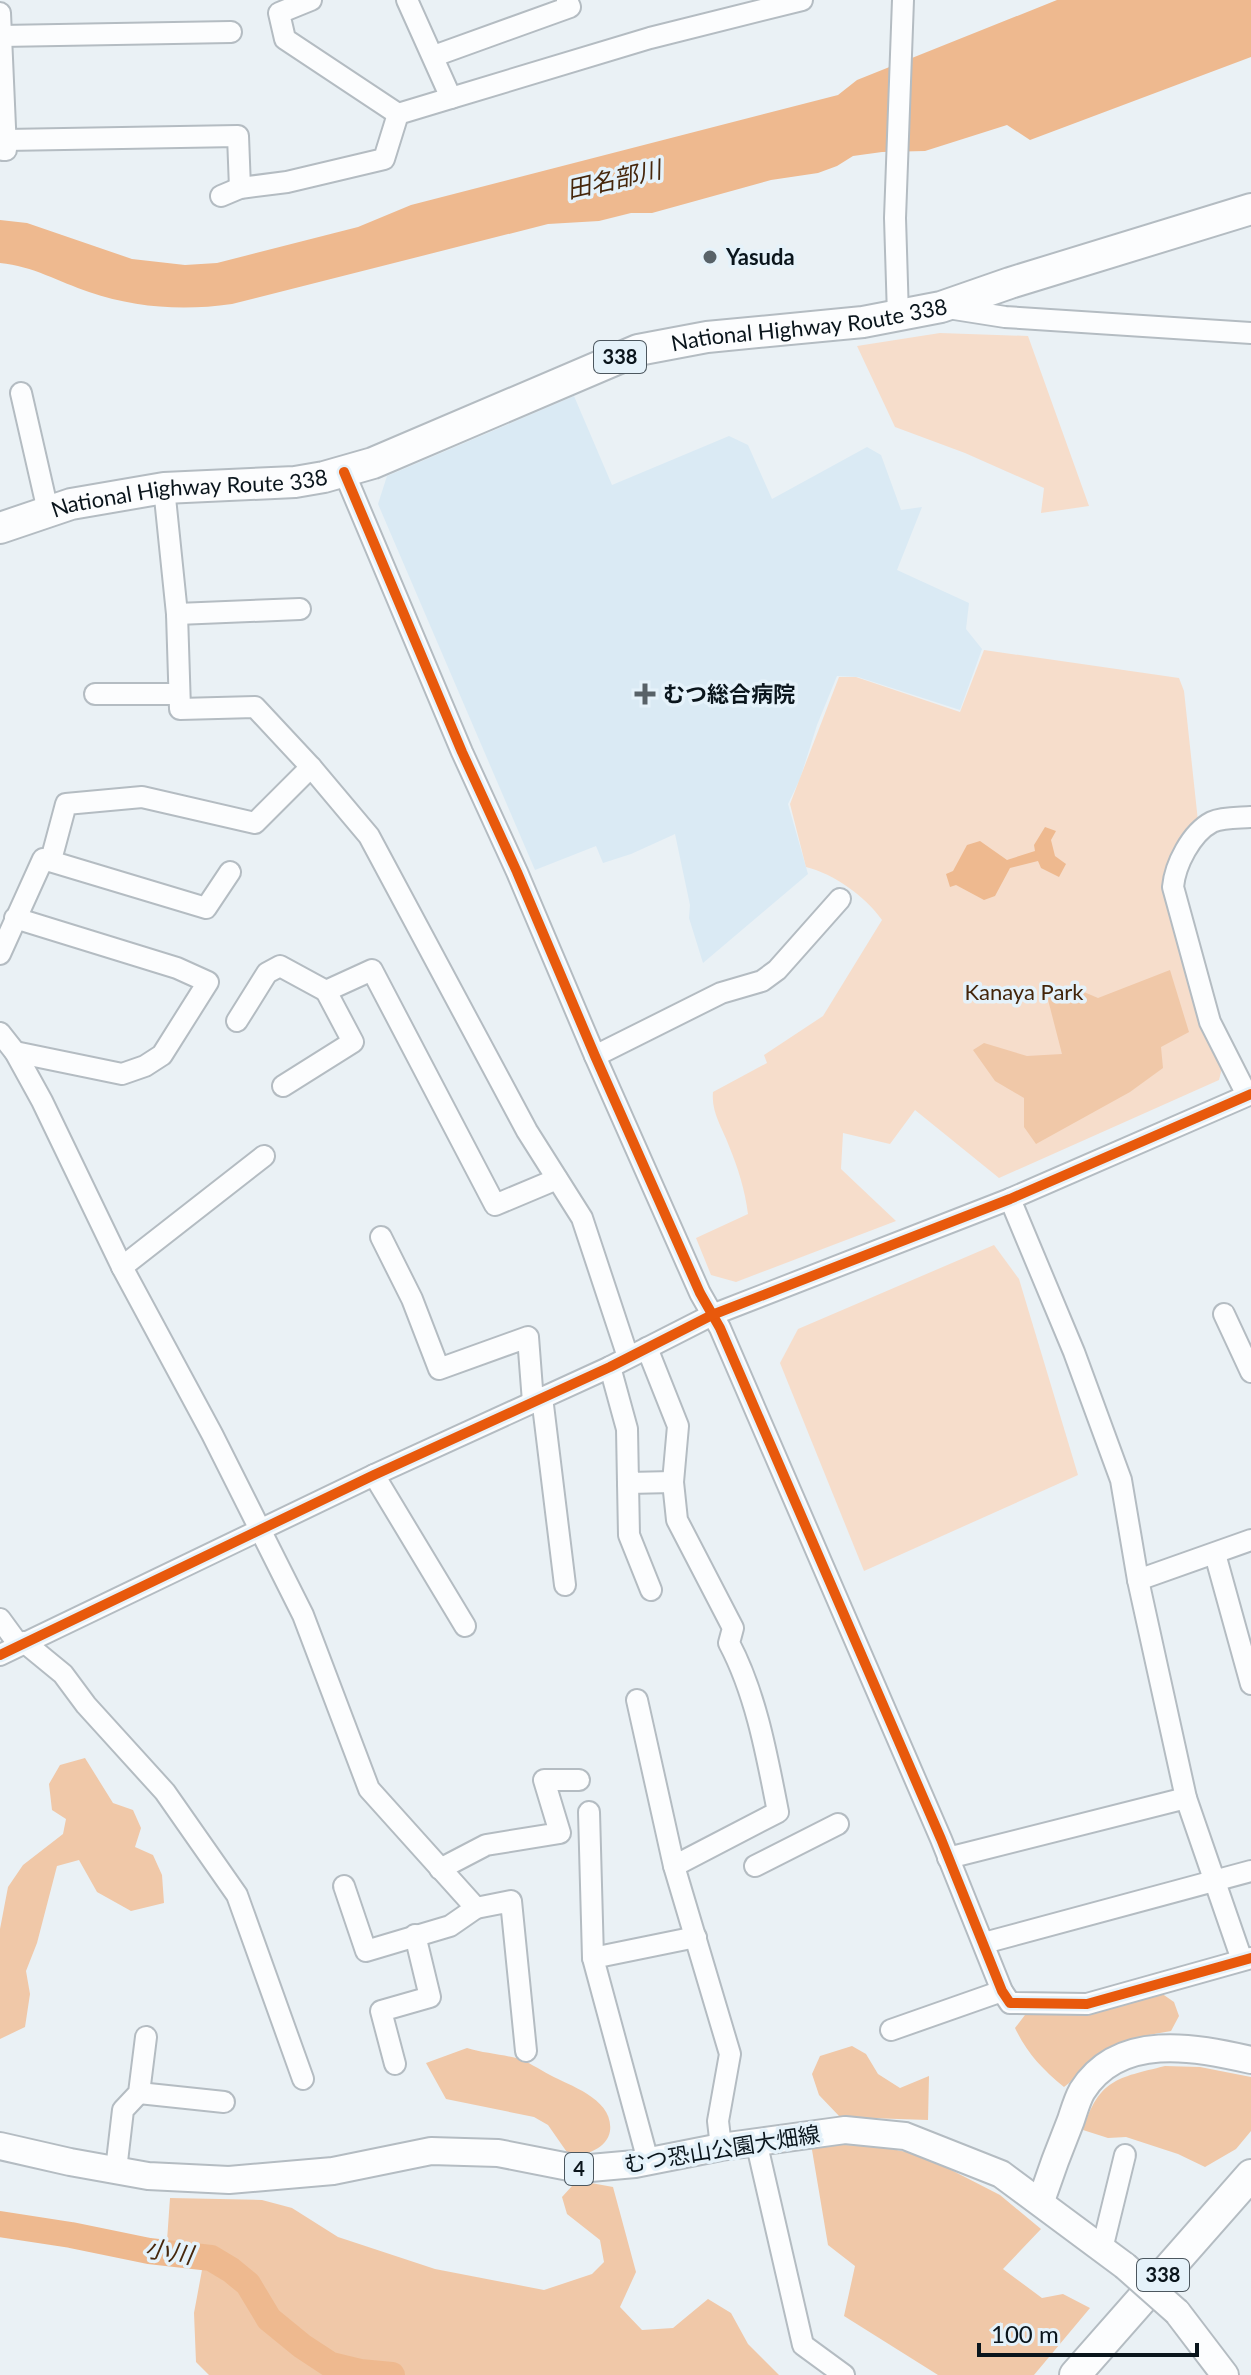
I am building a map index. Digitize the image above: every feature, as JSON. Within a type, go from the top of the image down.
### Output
[{"type":"highway","name":"National Highway Route 338","points":[[0,528],[71,504],[164,488],[295,482],[344,472],[373,463],[638,350],[707,337],[813,328],[941,307],[1251,209]]},
{"type":"highway","name":"338","points":[[1075,2375],[1251,2175]]},
{"type":"main road","points":[[1041,2201],[1082,2091],[1100,2071],[1123,2056],[1150,2048],[1185,2047],[1251,2060]]},
{"type":"main road","name":"むつ恐山公園大畑線","points":[[0,2146],[148,2176],[229,2180],[333,2171],[431,2151],[498,2153],[579,2169],[845,2130],[905,2136],[1001,2174],[1041,2201],[1125,2266],[1177,2312],[1225,2375]]},
{"type":"street","points":[[311,0],[279,13],[285,39],[398,114]]},
{"type":"street","points":[[407,0],[451,98]]},
{"type":"street","points":[[434,56],[570,7],[567,0]]},
{"type":"street","points":[[398,114],[650,38],[802,0]]},
{"type":"street","points":[[898,316],[895,218],[903,0]]},
{"type":"street","points":[[0,13],[3,145],[238,136],[240,188]]},
{"type":"street","points":[[1,36],[231,32]]},
{"type":"street","points":[[221,196],[240,188],[287,182],[384,159],[398,114]]},
{"type":"street","points":[[941,307],[1005,317],[1251,333]]},
{"type":"street","points":[[21,393],[48,511]]},
{"type":"street","points":[[344,472],[595,1056],[700,1293],[720,1328],[1002,1991],[1010,2003],[1087,2004],[1246,1959],[1186,1798],[1138,1580],[1121,1480],[1074,1352],[1010,1199]]},
{"type":"street","points":[[164,488],[177,614],[180,709],[255,707],[369,836],[527,1131],[582,1218],[628,1358],[678,1426],[673,1482],[677,1520],[733,1628],[729,1643],[741,1665],[767,1757],[778,1812],[797,1845]]},
{"type":"street","points":[[177,614],[300,609]]},
{"type":"street","points":[[95,694],[179,694]]},
{"type":"street","points":[[51,860],[66,804],[142,797],[255,823],[311,767]]},
{"type":"street","points":[[0,1655],[374,1475],[628,1358],[712,1315],[1010,1199],[1249,1094],[1210,1022],[1173,887],[1183,854],[1207,825],[1215,821],[1251,817]]},
{"type":"street","points":[[0,954],[43,859],[206,908],[230,872]]},
{"type":"street","points":[[595,1056],[721,993],[762,981],[777,970],[840,899]]},
{"type":"street","points":[[15,918],[177,968],[208,982],[162,1055],[145,1066],[122,1074],[15,1052]]},
{"type":"street","points":[[237,1021],[267,973],[280,966],[326,991],[353,1042],[283,1086]]},
{"type":"street","points":[[326,991],[372,970],[495,1205],[557,1179]]},
{"type":"street","points":[[0,1033],[15,1052],[73,1162],[122,1267],[212,1434],[303,1615],[369,1789],[476,1908]]},
{"type":"street","points":[[122,1267],[264,1156]]},
{"type":"street","points":[[381,1237],[412,1299],[439,1369],[528,1337],[565,1585]]},
{"type":"street","points":[[1224,1314],[1251,1372]]},
{"type":"street","points":[[628,1358],[629,1535],[651,1590]]},
{"type":"street","points":[[374,1475],[465,1626]]},
{"type":"street","points":[[628,1483],[673,1482]]},
{"type":"street","points":[[1138,1580],[1251,1540]]},
{"type":"street","points":[[1215,1554],[1251,1684]]},
{"type":"street","points":[[0,1619],[22,1643],[63,1674],[86,1705],[165,1792],[237,1895],[303,2079]]},
{"type":"street","points":[[637,1700],[674,1866],[730,2054],[718,2121],[721,2147]]},
{"type":"street","points":[[440,1869],[486,1845],[560,1833],[544,1780],[579,1780]]},
{"type":"street","points":[[948,1858],[1186,1798]]},
{"type":"street","points":[[589,1812],[593,1958],[648,2161]]},
{"type":"street","points":[[674,1866],[778,1812]]},
{"type":"street","points":[[755,1866],[838,1824]]},
{"type":"street","points":[[984,1943],[1251,1871]]},
{"type":"street","points":[[344,1886],[366,1951],[450,1926],[476,1908],[511,1901],[526,2051]]},
{"type":"street","points":[[395,2064],[381,2011],[430,1997],[415,1935]]},
{"type":"street","points":[[593,1958],[696,1937]]},
{"type":"street","points":[[891,2030],[1002,1991]]},
{"type":"street","points":[[116,2170],[123,2110],[139,2093],[146,2037]]},
{"type":"street","points":[[139,2093],[224,2102]]},
{"type":"street","points":[[756,2141],[803,2345],[844,2375]]},
{"type":"street","points":[[1102,2249],[1125,2155]]},
{"type":"shaded area","name":"むつ総合病院","points":[[574,396],[612,485],[729,436],[748,445],[772,499],[867,447],[881,455],[901,510],[922,507],[897,570],[969,603],[966,629],[982,649],[960,710],[858,677],[837,676],[788,804],[808,874],[703,963],[689,918],[690,905],[675,834],[603,863],[596,846],[535,870],[378,504],[387,476]]},
{"type":"shaded area","points":[[1170,970],[1189,1032],[1161,1047],[1163,1068],[1130,1092],[1036,1144],[1024,1127],[1024,1098],[995,1081],[973,1050],[984,1043],[1027,1056],[1062,1054],[1046,992],[1070,986],[1098,998]]},
{"type":"shaded area","points":[[85,1758],[113,1803],[133,1810],[141,1828],[135,1847],[153,1855],[162,1875],[164,1903],[131,1911],[97,1892],[79,1860],[57,1866],[37,1943],[26,1971],[30,1994],[25,2027],[0,2039],[0,1929],[8,1887],[23,1865],[63,1834],[66,1819],[52,1810],[49,1784],[60,1765]]},
{"type":"shaded area","points":[[1161,1993],[1174,2002],[1179,2016],[1171,2031],[1129,2040],[1110,2048],[1092,2060],[1064,2087],[1036,2060],[1015,2028],[1025,2015],[1093,2012]]},
{"type":"shaded area","points":[[852,2046],[866,2054],[878,2074],[900,2088],[929,2076],[928,2120],[840,2117],[819,2095],[812,2074],[820,2056]]},
{"type":"shaded area","points":[[467,2048],[520,2059],[589,2095],[605,2110],[609,2120],[610,2131],[605,2142],[595,2150],[571,2158],[548,2125],[534,2117],[446,2099],[426,2063]]},
{"type":"shaded area","points":[[1165,2066],[1200,2067],[1251,2077],[1251,2131],[1236,2149],[1205,2167],[1178,2154],[1126,2137],[1108,2138],[1083,2130],[1096,2100],[1112,2083]]},
{"type":"shaded area","points":[[811,2144],[876,2146],[922,2155],[1000,2195],[1041,2229],[1003,2269],[1042,2298],[1063,2294],[1090,2308],[1034,2375],[938,2375],[844,2316],[855,2266],[828,2245]]},
{"type":"shaded area","points":[[591,2183],[613,2187],[636,2272],[620,2307],[642,2330],[673,2328],[708,2299],[731,2313],[748,2344],[779,2375],[209,2375],[196,2362],[194,2313],[202,2270],[166,2255],[170,2198],[262,2200],[292,2208],[338,2237],[435,2269],[544,2290],[592,2274],[604,2262],[600,2240],[567,2214],[562,2197],[572,2186]]},
{"type":"green space","points":[[940,333],[1028,336],[1089,506],[1041,513],[1044,488],[965,453],[895,427],[857,346]]},
{"type":"green space","name":"Kanaya Park","points":[[984,650],[1179,678],[1184,691],[1198,821],[1171,861],[1165,890],[1201,1025],[1222,1068],[1219,1080],[999,1178],[915,1110],[890,1144],[843,1133],[841,1169],[896,1221],[736,1282],[711,1275],[696,1238],[748,1214],[738,1171],[715,1113],[713,1092],[767,1063],[764,1055],[823,1016],[882,920],[848,887],[806,867],[790,804],[839,677],[856,677],[960,712]]},
{"type":"green space","points":[[994,1245],[1019,1279],[1078,1475],[864,1571],[780,1363],[798,1329]]},
{"type":"water","name":"田名部川","points":[[1057,0],[1251,0],[1251,57],[1030,140],[1007,125],[925,151],[853,156],[818,173],[771,180],[652,213],[548,224],[232,304],[178,307],[124,302],[24,267],[0,263],[0,220],[27,223],[132,259],[185,265],[217,263],[358,227],[411,205],[838,95],[857,80]]},
{"type":"water","points":[[1045,827],[1056,831],[1051,840],[1055,856],[1066,864],[1059,877],[1041,868],[1038,861],[1010,868],[995,896],[984,900],[956,885],[950,887],[946,874],[953,871],[967,845],[980,841],[1007,860],[1035,851],[1034,845]]},
{"type":"waterway","name":"小川","points":[[0,2224],[149,2251],[211,2258],[248,2284],[269,2319],[331,2365],[392,2375]]},
{"type":"cycle path","points":[[344,472],[595,1056],[700,1293],[720,1328],[941,1839],[1002,1991],[1010,2003],[1087,2004],[1251,1958]]},
{"type":"cycle path","points":[[0,1655],[374,1475],[610,1367],[712,1315],[1010,1199],[1251,1094]]},
{"type":"place","name":"Yasuda","points":[[710,257]]},
{"type":"place","name":"むつ総合病院","points":[[645,694]]}]
